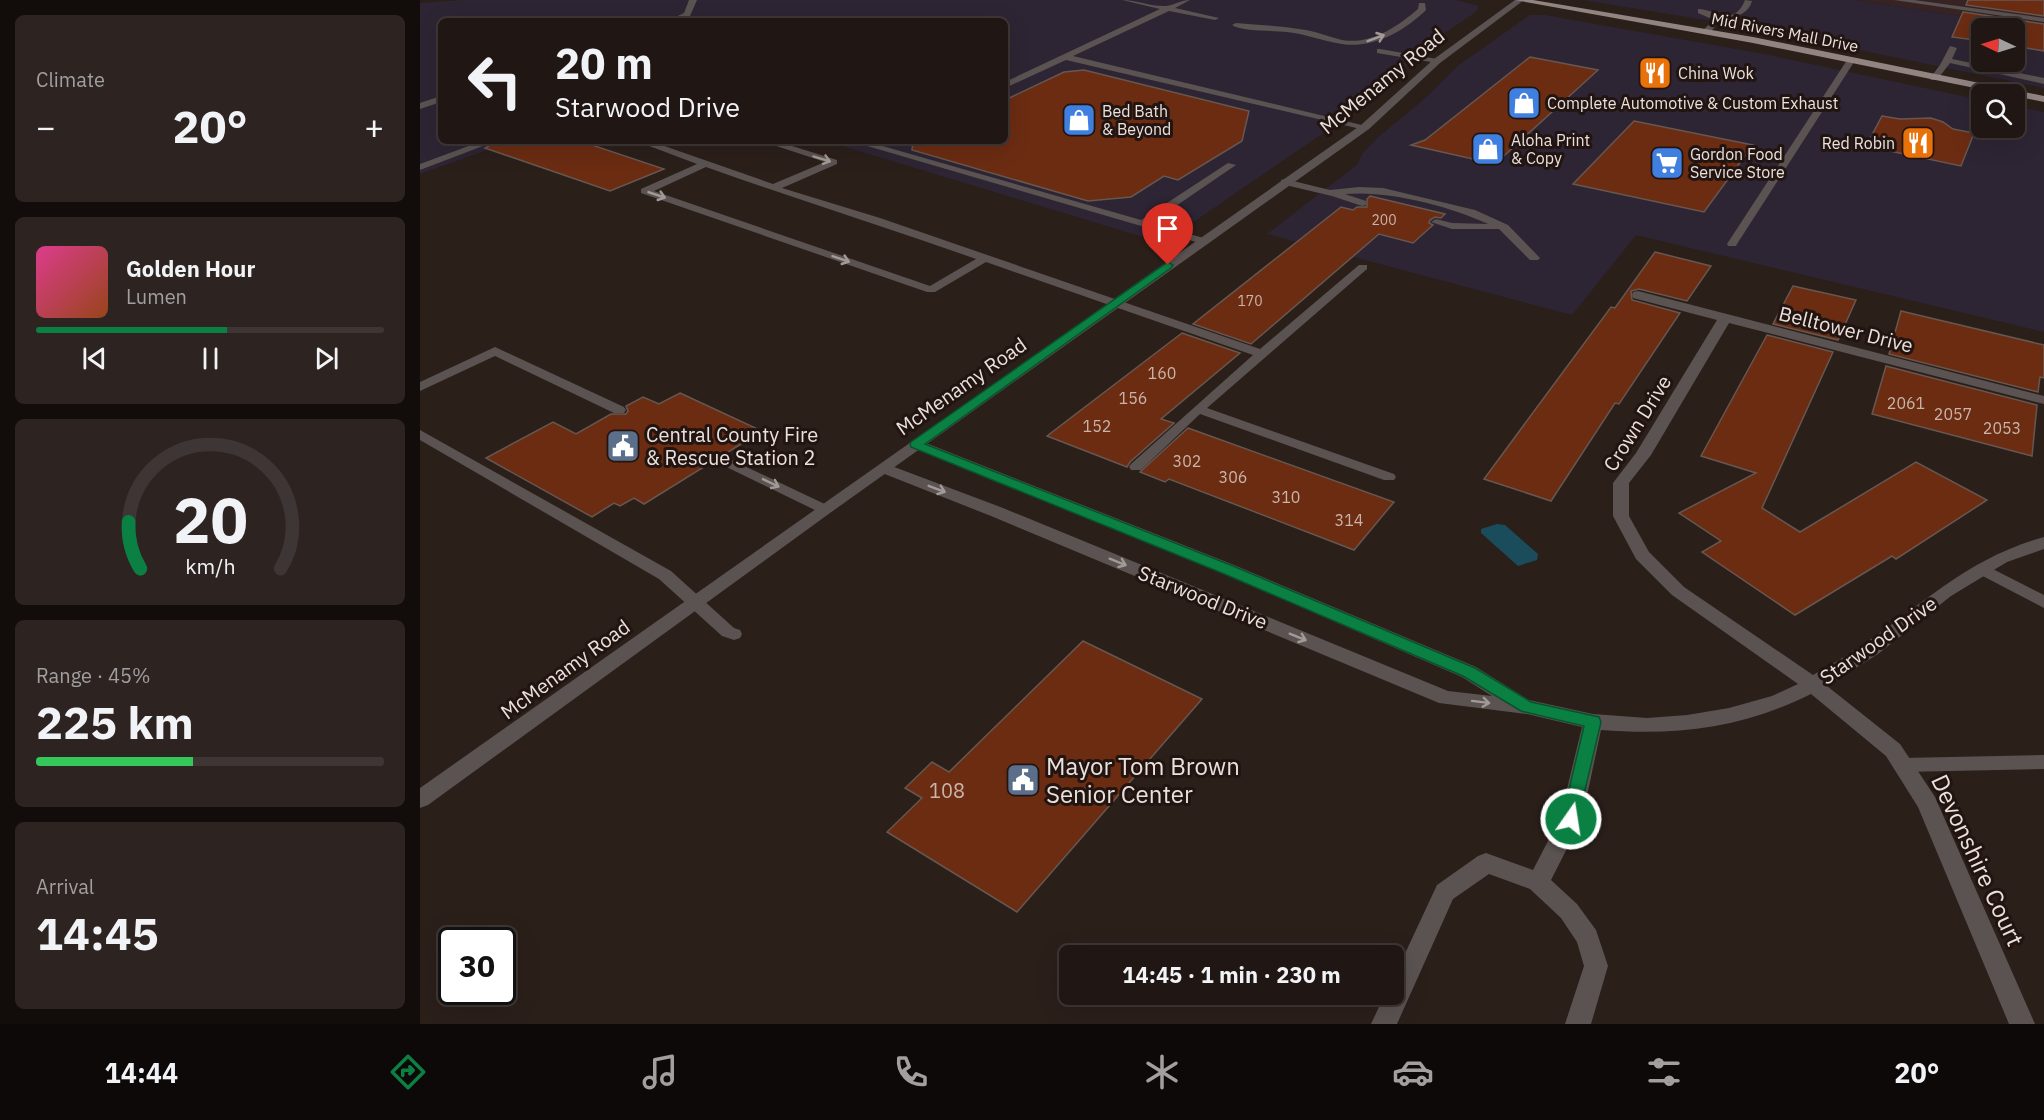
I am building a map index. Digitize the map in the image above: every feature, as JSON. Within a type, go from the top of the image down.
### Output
[{"type":"main road","name":"Mid Rivers Mall Drive","points":[[1519,0],[1852,59],[1934,78],[2044,99]]},
{"type":"street","name":"McMenamy Road","points":[[420,799],[694,601],[1365,127],[1437,61],[1519,0]]},
{"type":"street","name":"Belltower Drive","points":[[1638,295],[2044,400]]},
{"type":"street","name":"Crown Drive","points":[[1725,318],[1643,455],[1622,483],[1621,516],[1642,555],[1678,591],[1813,685]]},
{"type":"street","name":"Starwood Drive","points":[[916,444],[1228,569],[1469,672],[1527,707]]},
{"type":"street","name":"Starwood Drive","points":[[883,468],[997,512],[1446,698],[1527,707],[1593,722],[1647,726],[1687,723],[1729,716],[1778,702],[1813,685],[1871,650],[1945,592],[2001,558],[2044,543]]},
{"type":"street","name":"Devonshire Court","points":[[1813,685],[1893,750],[1926,803],[2022,1024]]},
{"type":"street","points":[[1538,882],[1571,819],[1593,722]]},
{"type":"street","points":[[1384,1024],[1445,892],[1486,863],[1538,882],[1569,911],[1588,938],[1596,966],[1578,1024]]},
{"type":"lane","points":[[678,18],[687,14],[693,0]]},
{"type":"lane","points":[[1126,0],[1215,18]]},
{"type":"lane","points":[[1008,84],[1186,0]]},
{"type":"lane","points":[[1898,0],[2044,20]]},
{"type":"lane","points":[[1706,32],[1719,19],[1734,16],[1746,8],[1748,1]]},
{"type":"lane","points":[[1236,25],[1272,29],[1283,35],[1300,39],[1360,43],[1377,40],[1416,15],[1422,10],[1422,5]]},
{"type":"lane","points":[[1701,11],[1719,19]]},
{"type":"lane","points":[[1934,78],[1953,48]]},
{"type":"lane","points":[[1380,51],[1437,61]]},
{"type":"lane","points":[[1065,57],[1365,127]]},
{"type":"lane","points":[[1732,244],[1852,59]]},
{"type":"lane","points":[[1947,60],[2044,81]]},
{"type":"lane","points":[[420,106],[438,100]]},
{"type":"lane","points":[[420,167],[483,144]]},
{"type":"lane","points":[[649,144],[1262,354]]},
{"type":"lane","points":[[773,188],[834,162],[776,144]]},
{"type":"lane","points":[[865,144],[1203,241]]},
{"type":"lane","points":[[705,164],[645,191],[931,290],[985,258]]},
{"type":"lane","points":[[1143,224],[1231,165]]},
{"type":"lane","points":[[1285,182],[1362,203]]},
{"type":"lane","points":[[1330,193],[1359,190],[1383,191],[1471,212],[1504,227],[1534,258]]},
{"type":"lane","points":[[1436,222],[1452,226],[1504,227]]},
{"type":"lane","points":[[1136,467],[1198,409],[1363,267]]},
{"type":"lane","points":[[420,387],[495,351],[619,410]]},
{"type":"lane","points":[[1198,409],[1389,477]]},
{"type":"lane","points":[[420,434],[665,575],[728,632],[734,634]]},
{"type":"lane","points":[[719,458],[824,509]]},
{"type":"lane","points":[[1983,569],[2044,602]]},
{"type":"lane","points":[[1902,765],[2044,762]]},
{"type":"shaded area","points":[[465,0],[1456,0],[1479,6],[1476,12],[1424,47],[1384,91],[1163,243],[836,144],[1008,144],[1008,18],[438,18],[438,144],[504,144],[420,174],[420,3]]},
{"type":"shaded area","points":[[1583,0],[1855,0],[1972,18],[1971,72],[2025,72],[2025,26],[2044,29],[2044,88],[1743,26]]},
{"type":"shaded area","points":[[1856,0],[2044,0],[2044,29],[2025,26],[2025,18],[1973,18]]},
{"type":"shaded area","points":[[1530,15],[1545,15],[1764,54],[1971,98],[1971,138],[2025,138],[2025,108],[2044,112],[2044,332],[1636,235],[1572,315],[1267,234],[1357,165],[1362,154],[1377,138],[1421,102],[1459,65]]},
{"type":"water","points":[[1497,524],[1505,525],[1538,554],[1537,560],[1518,566],[1481,533],[1481,529]]},
{"type":"building","points":[[1968,0],[2044,0],[2044,16],[1966,5]]},
{"type":"building","points":[[1963,12],[2004,18],[1971,18],[1971,40],[1952,37]]},
{"type":"building","points":[[2025,21],[2044,24],[2044,51],[2025,48]]},
{"type":"building","points":[[1530,57],[1598,70],[1495,164],[1411,145],[1425,140]]},
{"type":"building","points":[[1084,70],[1249,111],[1242,141],[1178,180],[1164,176],[1131,197],[1088,201],[912,150],[913,144],[1008,144],[1008,99],[1064,72]]},
{"type":"building","name":"Red Robin","points":[[1882,116],[1900,119],[1931,118],[1953,129],[1971,132],[1972,138],[1961,166],[1866,146]]},
{"type":"building","name":"Gordon Food Service Store","points":[[1634,121],[1753,145],[1704,212],[1573,184]]},
{"type":"building","points":[[492,144],[589,144],[664,169],[610,191],[485,148]]},
{"type":"building","points":[[1370,196],[1445,214],[1441,218],[1435,217],[1430,220],[1429,223],[1433,225],[1413,243],[1379,234],[1251,344],[1193,324],[1341,207],[1353,210],[1357,207],[1367,207],[1367,199]]},
{"type":"building","points":[[1655,252],[1711,266],[1687,301],[1639,289],[1631,291],[1632,300],[1680,313],[1619,404],[1615,403],[1551,501],[1484,479],[1611,307],[1615,308]]},
{"type":"building","points":[[1793,286],[1856,300],[1838,340],[1773,324]]},
{"type":"building","points":[[1901,311],[2044,345],[2044,378],[2040,377],[2038,392],[1889,354]]},
{"type":"building","points":[[1182,333],[1240,353],[1161,419],[1174,423],[1127,467],[1047,436]]},
{"type":"building","points":[[1767,335],[1833,352],[1762,508],[1800,532],[1916,462],[1987,500],[1896,559],[1892,556],[1795,615],[1702,552],[1721,541],[1679,513],[1756,473],[1701,456]]},
{"type":"building","points":[[1886,366],[2037,405],[2032,456],[1872,414]]},
{"type":"building","name":"Central County Fire & Rescue Station 2","points":[[680,393],[762,431],[725,454],[718,452],[711,456],[712,462],[644,504],[634,498],[620,506],[614,503],[592,517],[486,458],[553,422],[576,434],[611,414],[626,414],[628,411],[626,406],[643,397],[659,404]]},
{"type":"building","points":[[1188,428],[1394,502],[1354,550],[1169,479],[1165,482],[1140,472]]},
{"type":"building","name":"Mayor Tom Brown Senior Center","points":[[1083,641],[1202,699],[1017,912],[887,832],[922,798],[905,788],[932,762],[949,772]]},
{"type":"place","name":"China Wok","points":[[1655,73]]},
{"type":"place","name":"Complete Automotive & Custom Exhaust","points":[[1524,103]]},
{"type":"place","name":"Bed Bath & Beyond","points":[[1079,120]]},
{"type":"place","name":"Red Robin","points":[[1918,143]]},
{"type":"place","name":"Aloha Print & Copy","points":[[1488,149]]},
{"type":"place","name":"Gordon Food Service Store","points":[[1667,163]]},
{"type":"place","name":"Central County Fire & Rescue Station 2","points":[[623,446]]},
{"type":"place","name":"Mayor Tom Brown Senior Center","points":[[1023,780]]},
{"type":"route","points":[[1168,265],[916,444],[1228,569],[1469,672],[1527,707],[1593,722],[1571,819]]}]
